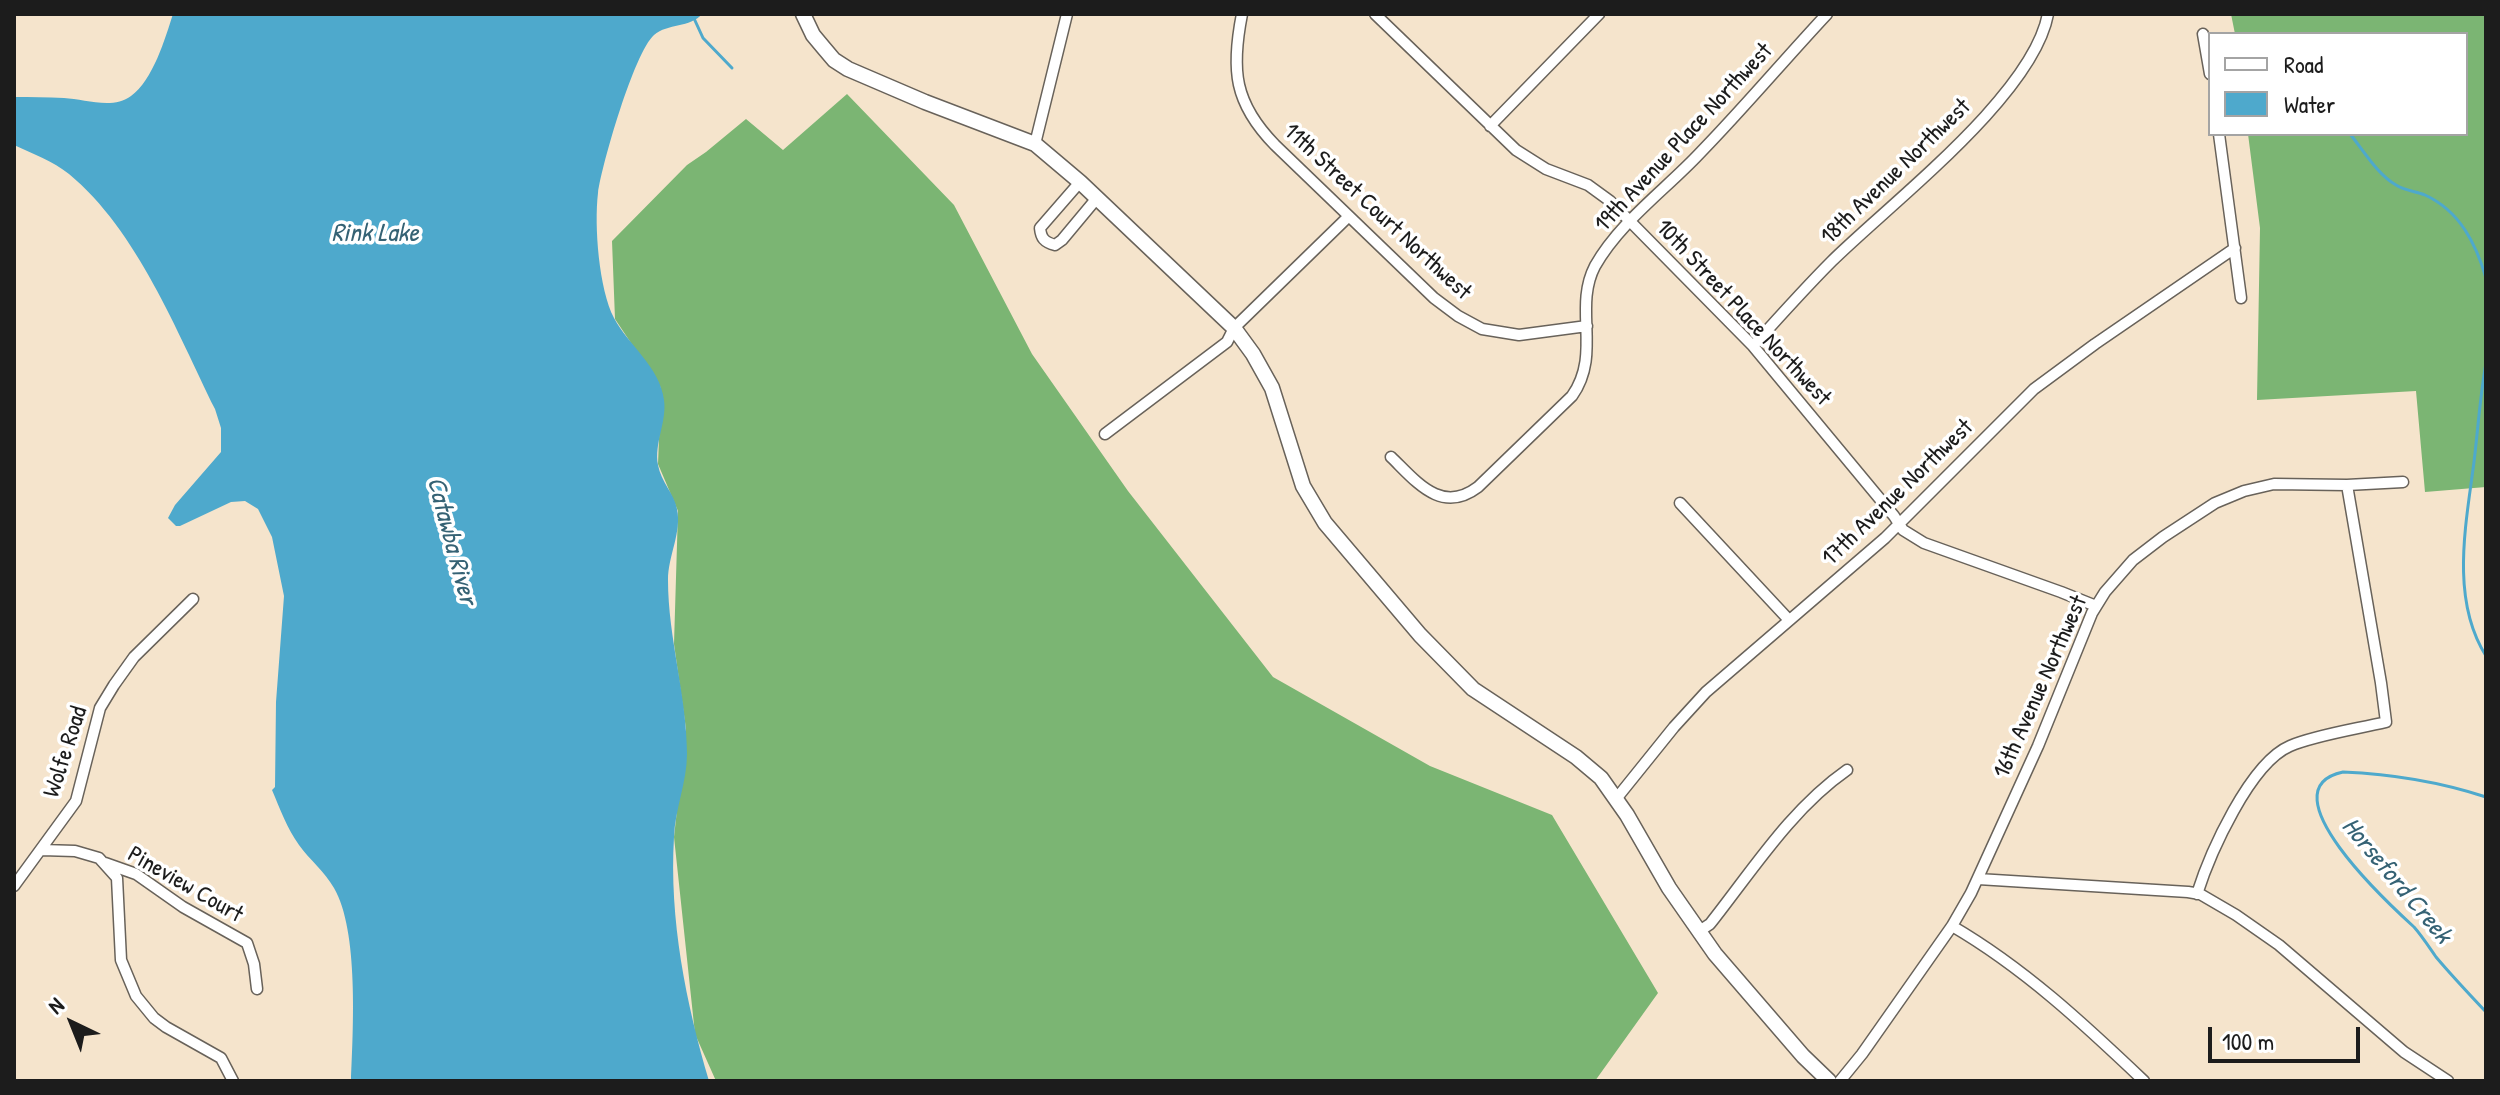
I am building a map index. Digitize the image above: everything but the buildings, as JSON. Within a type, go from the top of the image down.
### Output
[{"type":"street","points":[[803,14],[813,35],[834,60],[848,69],[1035,144],[1080,182],[1234,328],[1272,388],[1303,486],[1325,523],[1420,635],[1473,689],[1576,757],[1601,778],[1698,932],[1747,993],[1829,1081]]},
{"type":"street","points":[[1035,144],[1067,14]]},
{"type":"street","name":"11th Street Court Northwest","points":[[1242,14],[1236,69],[1240,92],[1249,114],[1263,133],[1434,298],[1471,324],[1498,332],[1519,335],[1587,326]]},
{"type":"street","name":"10th Street Place Northwest","points":[[1375,14],[1530,161],[1579,180],[1597,191],[1630,221],[1753,346],[1903,530],[1924,543],[2096,606]]},
{"type":"street","points":[[1490,126],[1599,14]]},
{"type":"street","name":"19th Avenue Place Northwest","points":[[1391,457],[1423,488],[1433,494],[1453,498],[1472,491],[1575,392],[1587,365],[1586,296],[1593,270],[1601,256],[1630,221],[1703,151],[1827,14]]},
{"type":"street","name":"18th Avenue Northwest","points":[[1753,346],[1833,260],[1980,121],[2011,86],[2030,58],[2048,14]]},
{"type":"street","points":[[2203,34],[2208,63]]},
{"type":"street","points":[[2219,136],[2241,298]]},
{"type":"street","points":[[1080,182],[1040,228],[1041,237],[1047,243],[1055,245],[1062,240],[1097,198]]},
{"type":"street","points":[[1105,434],[1227,342],[1234,328],[1348,217]]},
{"type":"street","name":"17th Avenue Northwest","points":[[1616,799],[1706,692],[1852,568],[2034,389],[2235,248]]},
{"type":"street","name":"16th Avenue Northwest","points":[[1840,1081],[1952,926],[1978,879],[2038,746],[2096,606],[2133,560],[2215,503],[2244,491],[2274,484],[2403,482]]},
{"type":"street","points":[[2197,894],[2239,802],[2258,771],[2270,759],[2293,744],[2386,722],[2347,485]]},
{"type":"street","points":[[1680,503],[1789,620]]},
{"type":"street","name":"Wolfe Road","points":[[14,886],[76,801],[100,708],[114,685],[134,657],[193,599]]},
{"type":"street","points":[[1698,932],[1710,924],[1797,816],[1847,770]]},
{"type":"street","name":"Pineview Court","points":[[42,850],[75,851],[99,858],[117,878],[121,960],[136,996],[166,1027],[221,1058],[233,1081]]},
{"type":"street","name":"Pineview Court","points":[[104,863],[136,874],[183,907],[247,943],[257,989]]},
{"type":"street","points":[[1978,879],[2197,894],[2236,915],[2279,945],[2404,1052],[2448,1081]]},
{"type":"street","points":[[1952,926],[2050,995],[2144,1081]]},
{"type":"green space","points":[[2231,14],[2486,14],[2486,487],[2425,492],[2416,391],[2257,400],[2260,228],[2248,136],[2468,136],[2468,32],[2235,32]]},
{"type":"green space","points":[[847,94],[954,205],[1032,354],[1128,491],[1273,677],[1430,766],[1552,815],[1658,993],[1595,1081],[716,1081],[695,1034],[674,837],[686,729],[674,644],[678,511],[658,464],[661,388],[615,319],[612,241],[687,165],[746,119],[783,150]]},
{"type":"water","name":"Rink Lake","points":[[173,14],[702,14],[691,22],[654,35],[637,63],[612,135],[598,193],[597,222],[601,274],[609,306],[620,328],[657,377],[664,400],[657,457],[678,518],[668,580],[687,754],[675,827],[674,899],[686,991],[709,1081],[351,1081],[353,982],[342,907],[330,882],[295,839],[272,790],[275,787],[276,702],[284,596],[272,537],[258,509],[245,501],[231,502],[180,526],[168,518],[175,505],[221,452],[221,428],[215,409],[153,284],[115,224],[69,174],[50,161],[14,145],[14,97],[64,98],[98,103],[124,100],[139,89],[152,70]]},
{"type":"waterway","points":[[692,14],[703,38],[732,68]]},
{"type":"waterway","name":"Horseford Creek","points":[[2352,136],[2389,180],[2399,187],[2425,195],[2457,219],[2472,241],[2486,278]]},
{"type":"waterway","name":"Horseford Creek","points":[[2486,363],[2467,510],[2464,561],[2468,610],[2486,656]]},
{"type":"waterway","name":"Horseford Creek","points":[[2486,797],[2416,780],[2343,772],[2322,783],[2317,800],[2324,823],[2340,848],[2360,873],[2414,927],[2436,957],[2486,1012]]},
{"type":"water label","name":"Catawba River","points":[[451,541]]}]
